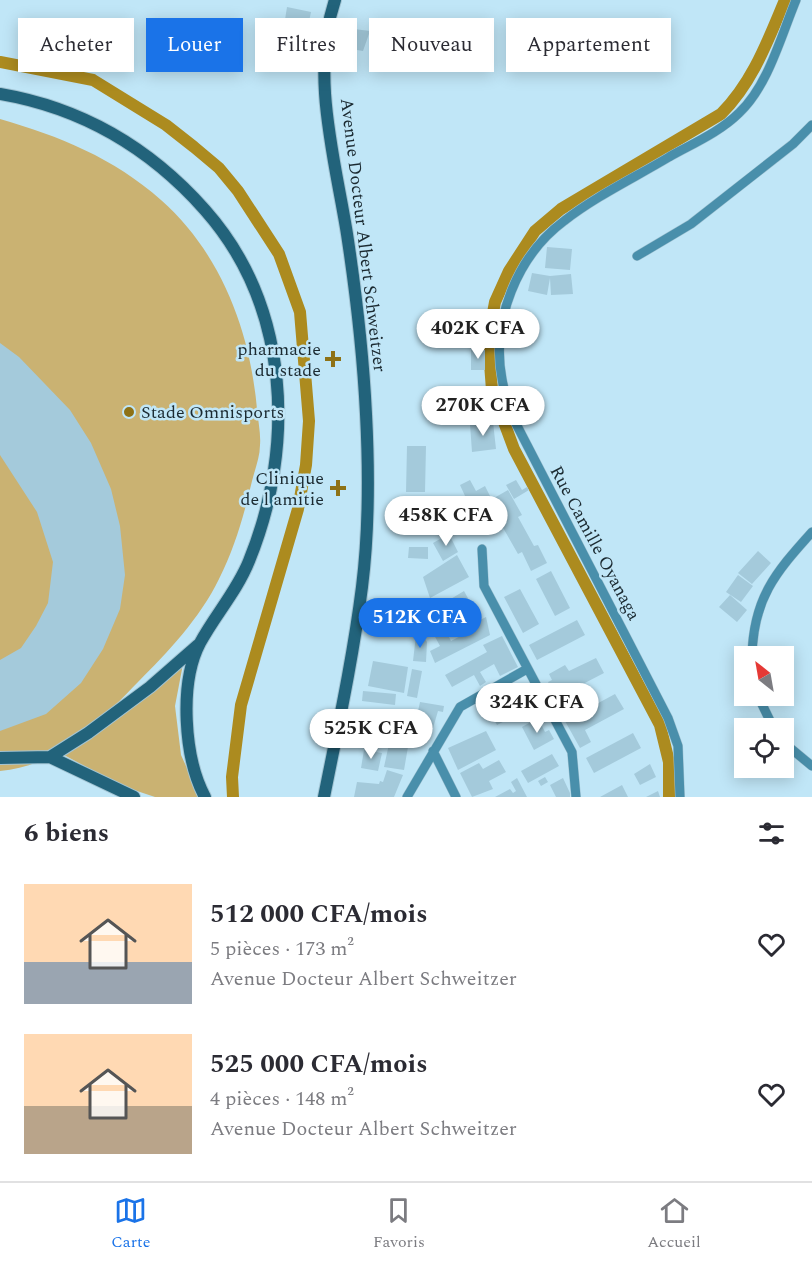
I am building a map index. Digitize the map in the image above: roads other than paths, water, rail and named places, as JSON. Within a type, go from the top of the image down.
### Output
[{"type":"main road","name":"Avenue Docteur Albert Schweitzer","points":[[323,795],[343,706],[362,584],[368,501],[366,413],[356,292],[325,84],[325,43],[335,0]]},
{"type":"main road","points":[[0,94],[38,100],[87,119],[164,169],[191,194],[224,233],[258,296],[274,352],[279,428],[272,479],[247,567],[200,643],[188,682],[187,708],[194,767],[205,797]]},
{"type":"main road","points":[[50,757],[88,733],[141,693],[200,643]]},
{"type":"main road","points":[[0,758],[50,757],[134,797]]},
{"type":"street","name":"Rue Camille Oyanaga","points":[[680,797],[678,746],[668,718],[511,414],[502,378],[502,327],[513,289],[522,269],[548,235],[587,205],[701,139],[740,112],[758,86],[796,0]]},
{"type":"street","points":[[637,255],[691,224],[793,144],[812,124]]},
{"type":"street","points":[[753,646],[761,599],[782,565],[812,532]]},
{"type":"street","points":[[482,549],[483,586],[572,752],[576,797]]},
{"type":"street","points":[[407,797],[460,707],[527,669]]},
{"type":"street","points":[[432,751],[456,797]]},
{"type":"street","points":[[794,751],[812,766]]},
{"type":"waterway","points":[[669,797],[669,762],[660,725],[514,449],[492,390],[490,329],[495,302],[509,271],[535,231],[561,209],[721,114],[751,74],[785,0]]},
{"type":"waterway","points":[[0,62],[93,80],[166,125],[194,147],[219,168],[238,191],[279,254],[300,312],[309,421],[306,465],[298,509],[241,705],[232,777],[233,797]]},
{"type":"place","name":"pharmacie du stade","points":[[333,359]]},
{"type":"place","name":"Stade Omnisports","points":[[129,412]]},
{"type":"place","name":"Clinique de l amitie","points":[[338,488]]}]
